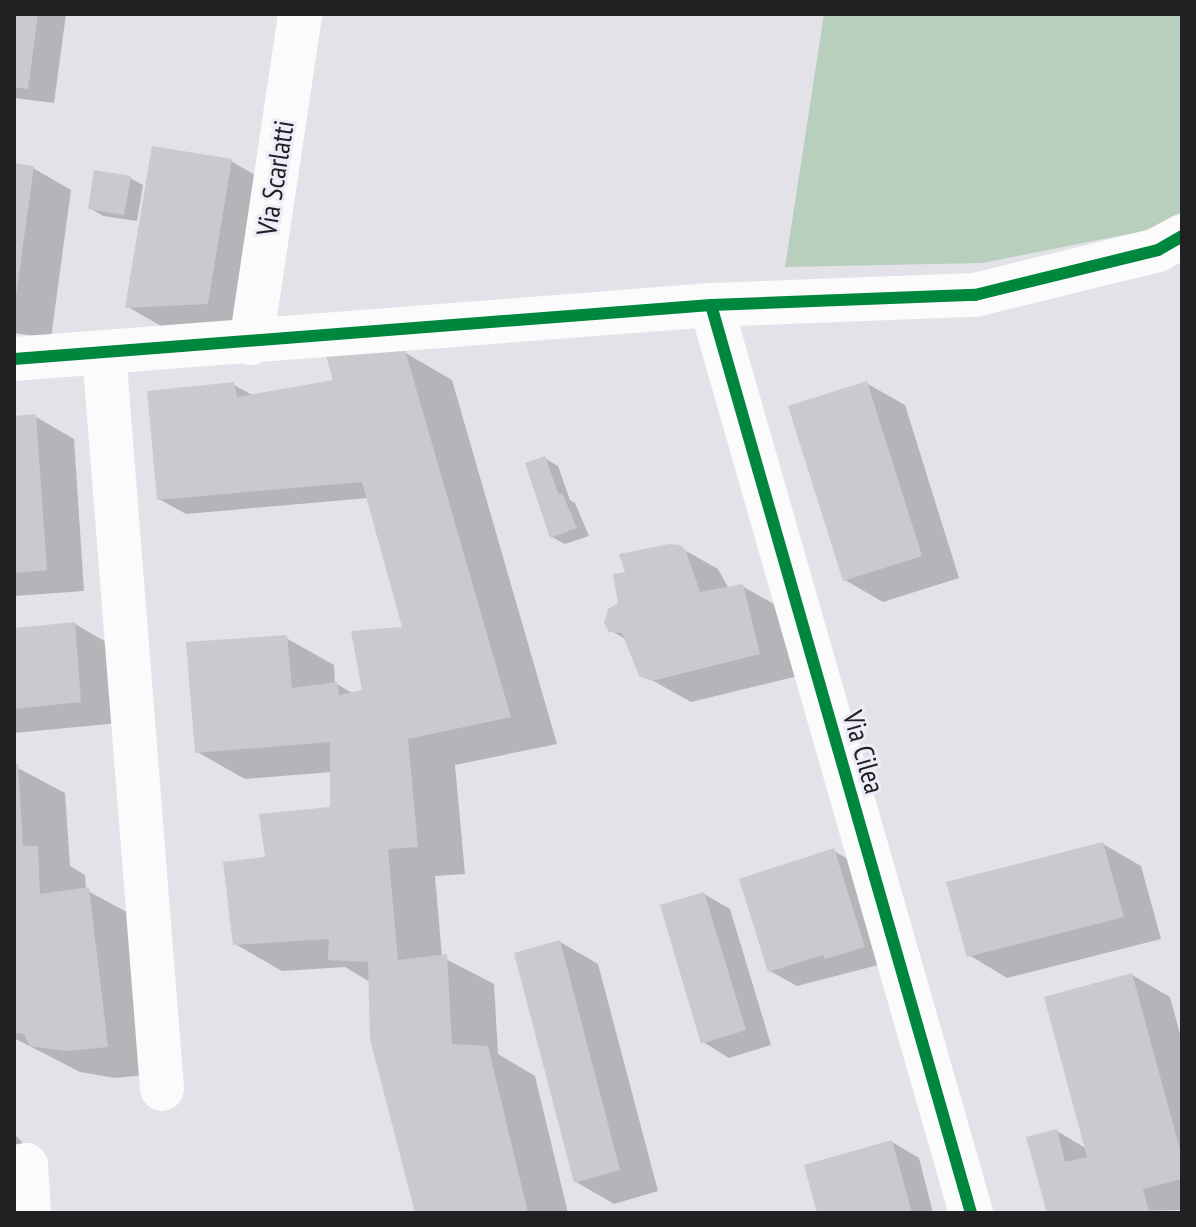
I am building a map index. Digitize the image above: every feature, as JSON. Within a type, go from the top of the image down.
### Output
[{"type":"street","name":"Via Scarlatti","points":[[251,343],[300,14]]},
{"type":"street","points":[[14,359],[711,305],[975,295],[1158,250],[1182,236]]},
{"type":"street","name":"Via Cilea","points":[[711,305],[971,1213]]},
{"type":"street","points":[[104,353],[162,1089]]},
{"type":"street","points":[[14,1167],[26,1165],[29,1213]]},
{"type":"green space","points":[[824,14],[1182,14],[1182,212],[1144,231],[982,263],[785,267]]},
{"type":"building","points":[[14,14],[38,14],[28,89],[14,87]]},
{"type":"building","points":[[152,146],[232,159],[208,304],[125,308]]},
{"type":"building","points":[[14,163],[34,166],[16,296],[14,296]]},
{"type":"building","points":[[94,170],[131,176],[124,215],[88,209]]},
{"type":"building","points":[[405,350],[511,717],[408,739],[418,847],[388,849],[398,960],[447,954],[452,1044],[488,1046],[528,1213],[415,1213],[370,1039],[368,962],[328,960],[329,939],[233,945],[223,862],[265,857],[259,814],[330,807],[330,742],[195,753],[186,642],[287,635],[292,688],[337,682],[339,695],[362,690],[351,631],[402,627],[362,482],[157,500],[147,391],[234,382],[237,397],[333,380],[326,356]]},
{"type":"building","points":[[867,381],[922,556],[843,581],[788,406]]},
{"type":"building","points":[[36,414],[47,570],[14,573],[14,416]]},
{"type":"building","points":[[545,456],[559,495],[562,493],[577,528],[550,538],[525,463]]},
{"type":"building","points":[[669,544],[680,545],[686,551],[700,592],[743,584],[760,654],[652,681],[639,676],[622,633],[609,632],[604,623],[608,609],[618,603],[613,574],[625,572],[619,554]]},
{"type":"building","points":[[75,622],[81,702],[14,709],[14,628]]},
{"type":"building","points":[[14,764],[18,764],[23,846],[38,846],[40,894],[89,887],[108,1047],[66,1051],[30,1046],[24,1034],[14,1033]]},
{"type":"building","points":[[1103,842],[1124,917],[967,957],[946,882]]},
{"type":"building","points":[[834,848],[865,947],[825,959],[823,955],[768,972],[739,879]]},
{"type":"building","points":[[704,892],[746,1030],[701,1044],[660,905]]},
{"type":"building","points":[[560,940],[620,1170],[574,1183],[514,953]]},
{"type":"building","points":[[1132,973],[1182,1157],[1182,1179],[1143,1189],[1149,1211],[1047,1213],[1026,1137],[1057,1129],[1065,1162],[1087,1157],[1044,997]]},
{"type":"building","points":[[892,1140],[912,1213],[817,1213],[804,1165]]},
{"type":"cycle path","points":[[14,359],[711,305],[975,295],[1158,250],[1182,236]]},
{"type":"cycle path","points":[[711,305],[971,1213]]}]
